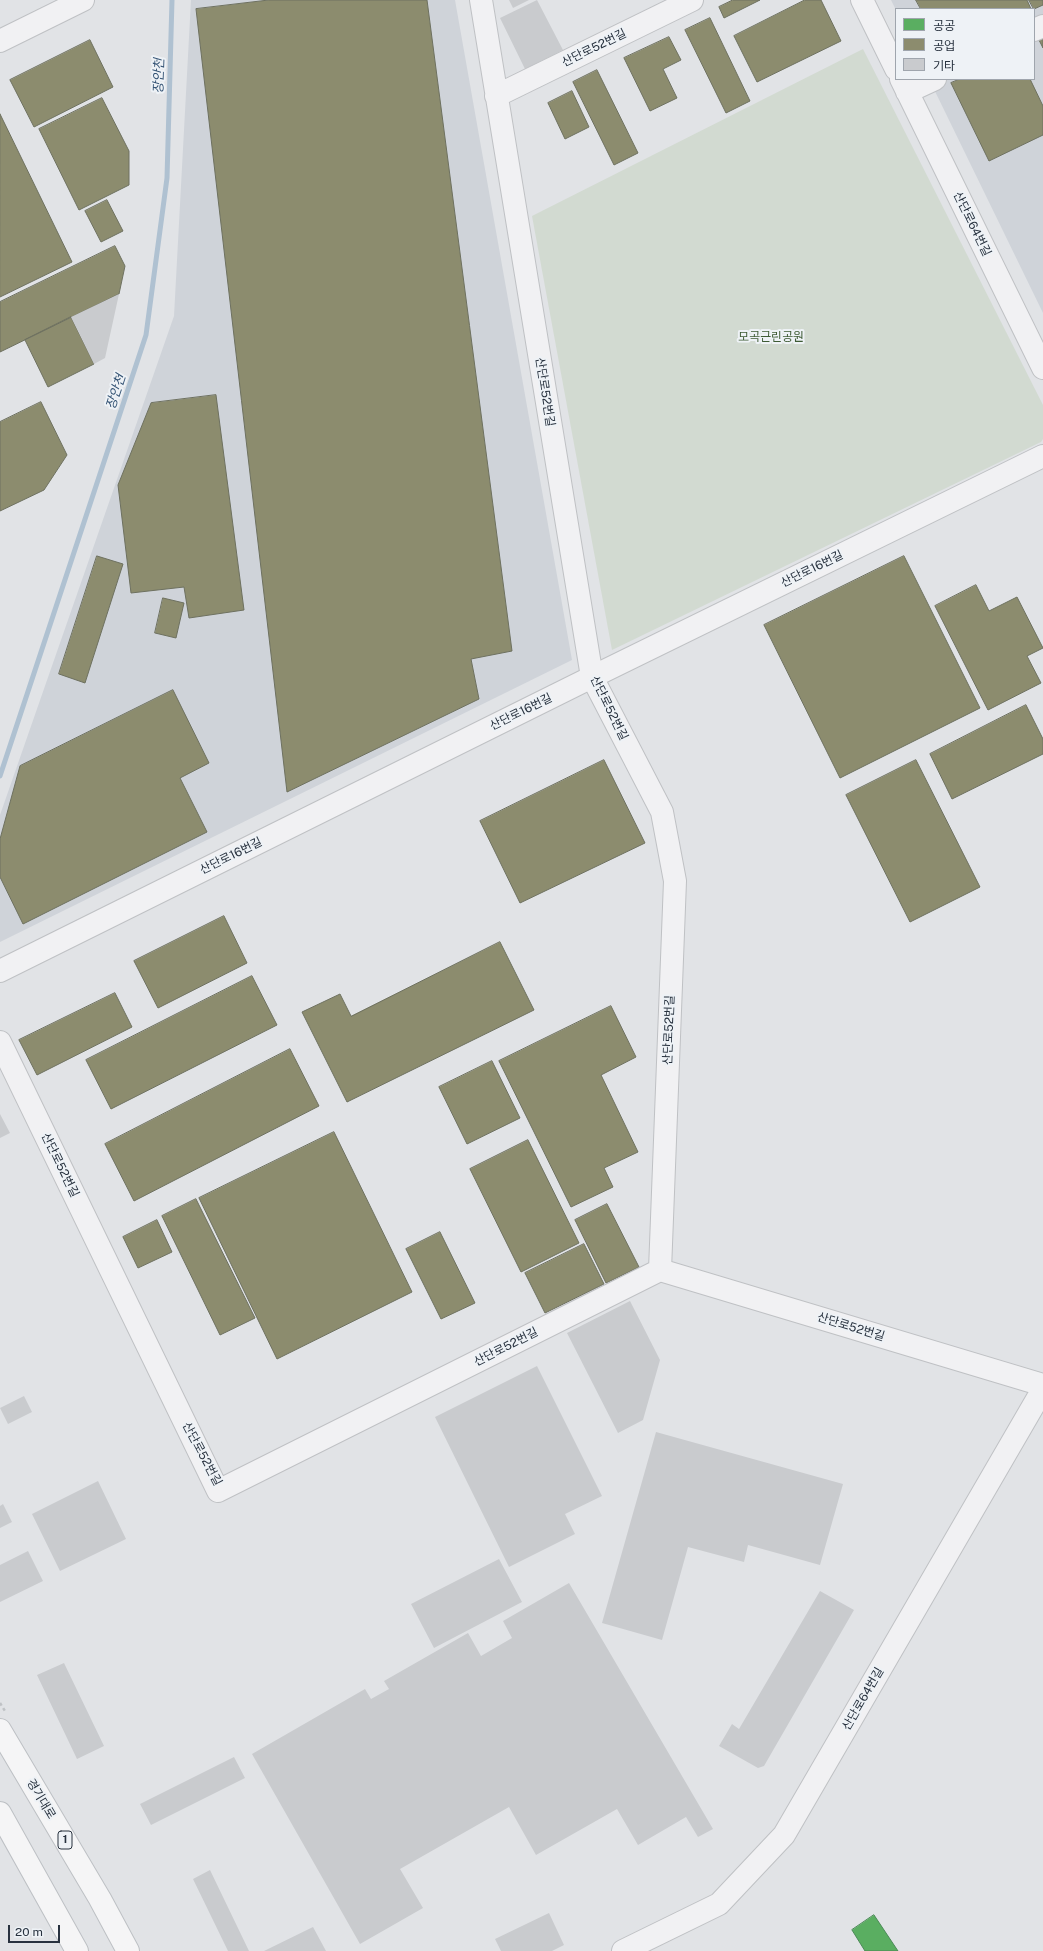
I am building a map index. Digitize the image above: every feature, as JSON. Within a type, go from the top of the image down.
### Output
[{"type":"main road","name":"경기대로","points":[[0,1730],[100,1899],[128,1951]]},
{"type":"main road","points":[[0,1813],[77,1951]]},
{"type":"street","points":[[0,41],[49,8],[83,0]]},
{"type":"street","name":"산단로52번길","points":[[481,0],[592,677],[662,812],[675,881],[660,1270]]},
{"type":"street","name":"산단로52번길","points":[[496,96],[692,0]]},
{"type":"street","points":[[862,0],[895,67]]},
{"type":"street","points":[[904,86],[931,80]]},
{"type":"street","name":"산단로64번길","points":[[904,86],[1043,368]]},
{"type":"street","name":"산단로16번길","points":[[0,971],[592,677],[1043,456]]},
{"type":"street","name":"산단로52번길","points":[[0,1042],[218,1491],[660,1270],[1043,1385]]},
{"type":"street","name":"산단로64번길","points":[[623,1951],[719,1904],[784,1835],[1043,1389]]},
{"type":"shaded area","points":[[191,0],[455,0],[572,660],[0,942],[0,815],[174,316]]},
{"type":"shaded area","points":[[891,0],[1043,0],[1043,313],[929,80],[1035,80],[1035,8],[895,8]]},
{"type":"green space","name":"모곡근린공원","points":[[863,49],[1043,405],[1043,439],[1041,442],[612,650],[532,216]]},
{"type":"building: 공공","points":[[874,1915],[898,1951],[865,1951],[852,1930]]},
{"type":"building: 공업","points":[[269,0],[427,0],[512,651],[471,659],[479,699],[287,792],[196,9]]},
{"type":"building: 공업","points":[[733,0],[760,0],[724,18],[719,7]]},
{"type":"building: 공업","points":[[805,0],[821,0],[841,41],[757,82],[734,36]]},
{"type":"building: 공업","points":[[916,0],[1027,0],[1031,8],[920,8]]},
{"type":"building: 공업","points":[[1029,0],[1043,0],[1043,5],[1033,8]]},
{"type":"building: 공업","points":[[710,18],[750,101],[726,113],[685,30]]},
{"type":"building: 공업","points":[[669,37],[681,60],[663,69],[677,98],[650,111],[624,58]]},
{"type":"building: 공업","points":[[1043,38],[1043,48],[1039,40]]},
{"type":"building: 공업","points":[[90,40],[113,87],[34,127],[10,80]]},
{"type":"building: 공업","points":[[597,70],[638,153],[614,165],[573,82]]},
{"type":"building: 공업","points":[[958,80],[1030,80],[1043,106],[1043,135],[989,161],[951,83]]},
{"type":"building: 공업","points":[[572,91],[589,127],[565,139],[548,103]]},
{"type":"building: 공업","points":[[102,98],[129,151],[129,185],[79,210],[39,129]]},
{"type":"building: 공업","points":[[0,114],[72,262],[0,297]]},
{"type":"building: 공업","points":[[107,200],[123,231],[101,242],[85,211]]},
{"type":"building: 공업","points":[[115,246],[125,266],[119,294],[0,352],[0,302]]},
{"type":"building: 공업","points":[[71,317],[94,364],[48,387],[25,340]]},
{"type":"building: 공업","points":[[216,395],[244,610],[189,618],[184,587],[131,593],[118,485],[151,403]]},
{"type":"building: 공업","points":[[41,402],[67,455],[44,490],[0,511],[0,422]]},
{"type":"building: 공업","points":[[97,556],[123,564],[85,683],[59,674]]},
{"type":"building: 공업","points":[[904,556],[980,708],[840,778],[764,625]]},
{"type":"building: 공업","points":[[976,585],[989,611],[1017,597],[1043,648],[1027,656],[1041,683],[988,710],[935,606]]},
{"type":"building: 공업","points":[[163,598],[184,603],[176,638],[155,633]]},
{"type":"building: 공업","points":[[173,690],[209,763],[180,778],[207,832],[23,924],[0,877],[0,839],[20,766]]},
{"type":"building: 공업","points":[[1026,705],[1043,739],[1043,754],[952,799],[930,754]]},
{"type":"building: 공업","points":[[604,760],[645,843],[520,903],[480,821]]},
{"type":"building: 공업","points":[[916,760],[980,887],[910,922],[846,795]]},
{"type":"building: 공업","points":[[224,916],[247,963],[158,1008],[134,961]]},
{"type":"building: 공업","points":[[500,942],[534,1010],[347,1102],[302,1012],[340,994],[351,1016]]},
{"type":"building: 공업","points":[[252,976],[277,1025],[111,1109],[86,1060]]},
{"type":"building: 공업","points":[[115,993],[132,1027],[37,1075],[19,1040]]},
{"type":"building: 공업","points":[[611,1006],[636,1057],[601,1075],[638,1152],[604,1168],[613,1187],[571,1207],[499,1061]]},
{"type":"building: 공업","points":[[290,1049],[319,1106],[134,1201],[105,1144]]},
{"type":"building: 공업","points":[[492,1061],[520,1118],[467,1144],[439,1087]]},
{"type":"building: 공업","points":[[334,1132],[412,1292],[277,1359],[199,1198]]},
{"type":"building: 공업","points":[[528,1140],[579,1243],[521,1272],[470,1169]]},
{"type":"building: 공업","points":[[196,1199],[255,1318],[220,1335],[162,1216]]},
{"type":"building: 공업","points":[[607,1204],[639,1267],[606,1283],[575,1220]]},
{"type":"building: 공업","points":[[157,1220],[172,1252],[138,1268],[123,1237]]},
{"type":"building: 공업","points":[[440,1232],[475,1303],[441,1319],[406,1249]]},
{"type":"building: 공업","points":[[584,1244],[604,1284],[545,1313],[525,1273]]},
{"type":"building: 기타","points":[[509,0],[529,0],[513,8]]},
{"type":"building: 기타","points":[[537,0],[563,50],[525,69],[500,18]]},
{"type":"building: 기타","points":[[119,294],[105,358],[94,364],[71,317]]},
{"type":"building: 기타","points":[[0,1114],[10,1133],[0,1138]]},
{"type":"building: 기타","points":[[630,1301],[660,1360],[643,1420],[618,1433],[567,1333]]},
{"type":"building: 기타","points":[[537,1366],[602,1496],[565,1514],[575,1534],[509,1567],[435,1417]]},
{"type":"building: 기타","points":[[24,1396],[32,1412],[8,1424],[0,1408]]},
{"type":"building: 기타","points":[[656,1432],[843,1484],[820,1565],[748,1545],[744,1562],[688,1547],[662,1640],[602,1623]]},
{"type":"building: 기타","points":[[98,1481],[126,1539],[60,1571],[32,1514]]},
{"type":"building: 기타","points":[[3,1504],[12,1522],[0,1528],[0,1506]]},
{"type":"building: 기타","points":[[28,1551],[43,1581],[0,1602],[0,1565]]},
{"type":"building: 기타","points":[[499,1559],[522,1602],[434,1648],[411,1604]]},
{"type":"building: 기타","points":[[569,1583],[713,1829],[698,1837],[686,1817],[638,1845],[617,1809],[536,1855],[509,1807],[400,1869],[423,1908],[360,1944],[252,1754],[365,1689],[371,1699],[389,1689],[384,1681],[468,1633],[481,1656],[512,1638],[503,1621]]},
{"type":"building: 기타","points":[[820,1591],[854,1610],[764,1766],[758,1768],[719,1746],[732,1724],[739,1729]]},
{"type":"building: 기타","points":[[64,1663],[104,1746],[77,1759],[37,1675]]},
{"type":"building: 기타","points":[[234,1757],[245,1778],[151,1825],[140,1804]]},
{"type":"building: 기타","points":[[210,1870],[249,1951],[228,1951],[193,1879]]},
{"type":"building: 기타","points":[[549,1913],[564,1945],[552,1951],[501,1951],[495,1939]]},
{"type":"building: 기타","points":[[313,1927],[326,1951],[264,1951]]},
{"type":"waterway","name":"장안천","points":[[0,776],[146,335],[167,178],[172,0]]}]
